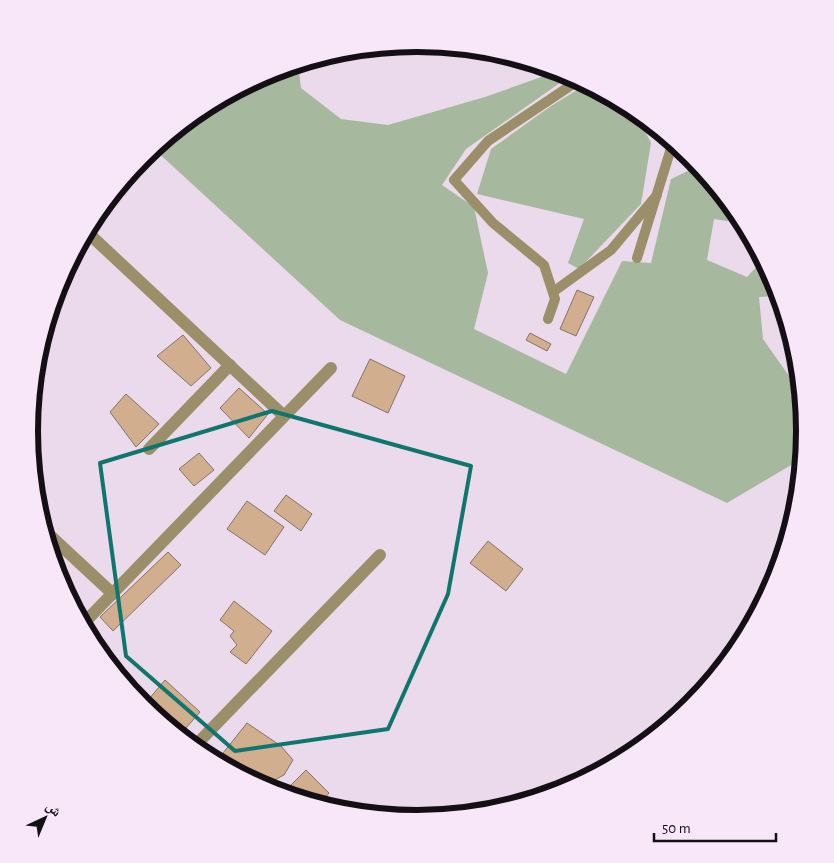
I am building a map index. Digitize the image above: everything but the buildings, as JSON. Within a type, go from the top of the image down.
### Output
[{"type":"street","points":[[92,236],[284,416]]},
{"type":"street","points":[[149,449],[230,365]]},
{"type":"street","points":[[87,620],[331,368]]},
{"type":"street","points":[[53,538],[113,594]]},
{"type":"street","points":[[199,742],[380,555]]},
{"type":"lane","points":[[548,319],[555,299],[544,265],[493,223],[454,180],[488,141],[571,85]]},
{"type":"lane","points":[[637,258],[671,150]]},
{"type":"lane","points":[[553,292],[611,250],[657,194]]},
{"type":"highlighted area","points":[[272,411],[471,466],[448,594],[388,729],[235,751],[126,656],[100,463]]},
{"type":"green space","points":[[299,71],[301,88],[341,119],[388,125],[485,97],[547,75],[562,81],[466,149],[442,185],[474,207],[488,273],[474,329],[566,374],[622,261],[651,263],[671,179],[690,170],[692,171],[718,200],[733,222],[714,219],[707,260],[747,277],[758,266],[768,286],[771,296],[759,297],[763,339],[793,382],[796,407],[795,463],[727,503],[340,320],[159,154],[186,130],[227,103],[249,91]]},
{"type":"green space","points":[[579,89],[607,103],[643,126],[651,143],[641,204],[579,269],[568,263],[584,219],[477,194],[491,149],[551,106]]}]
